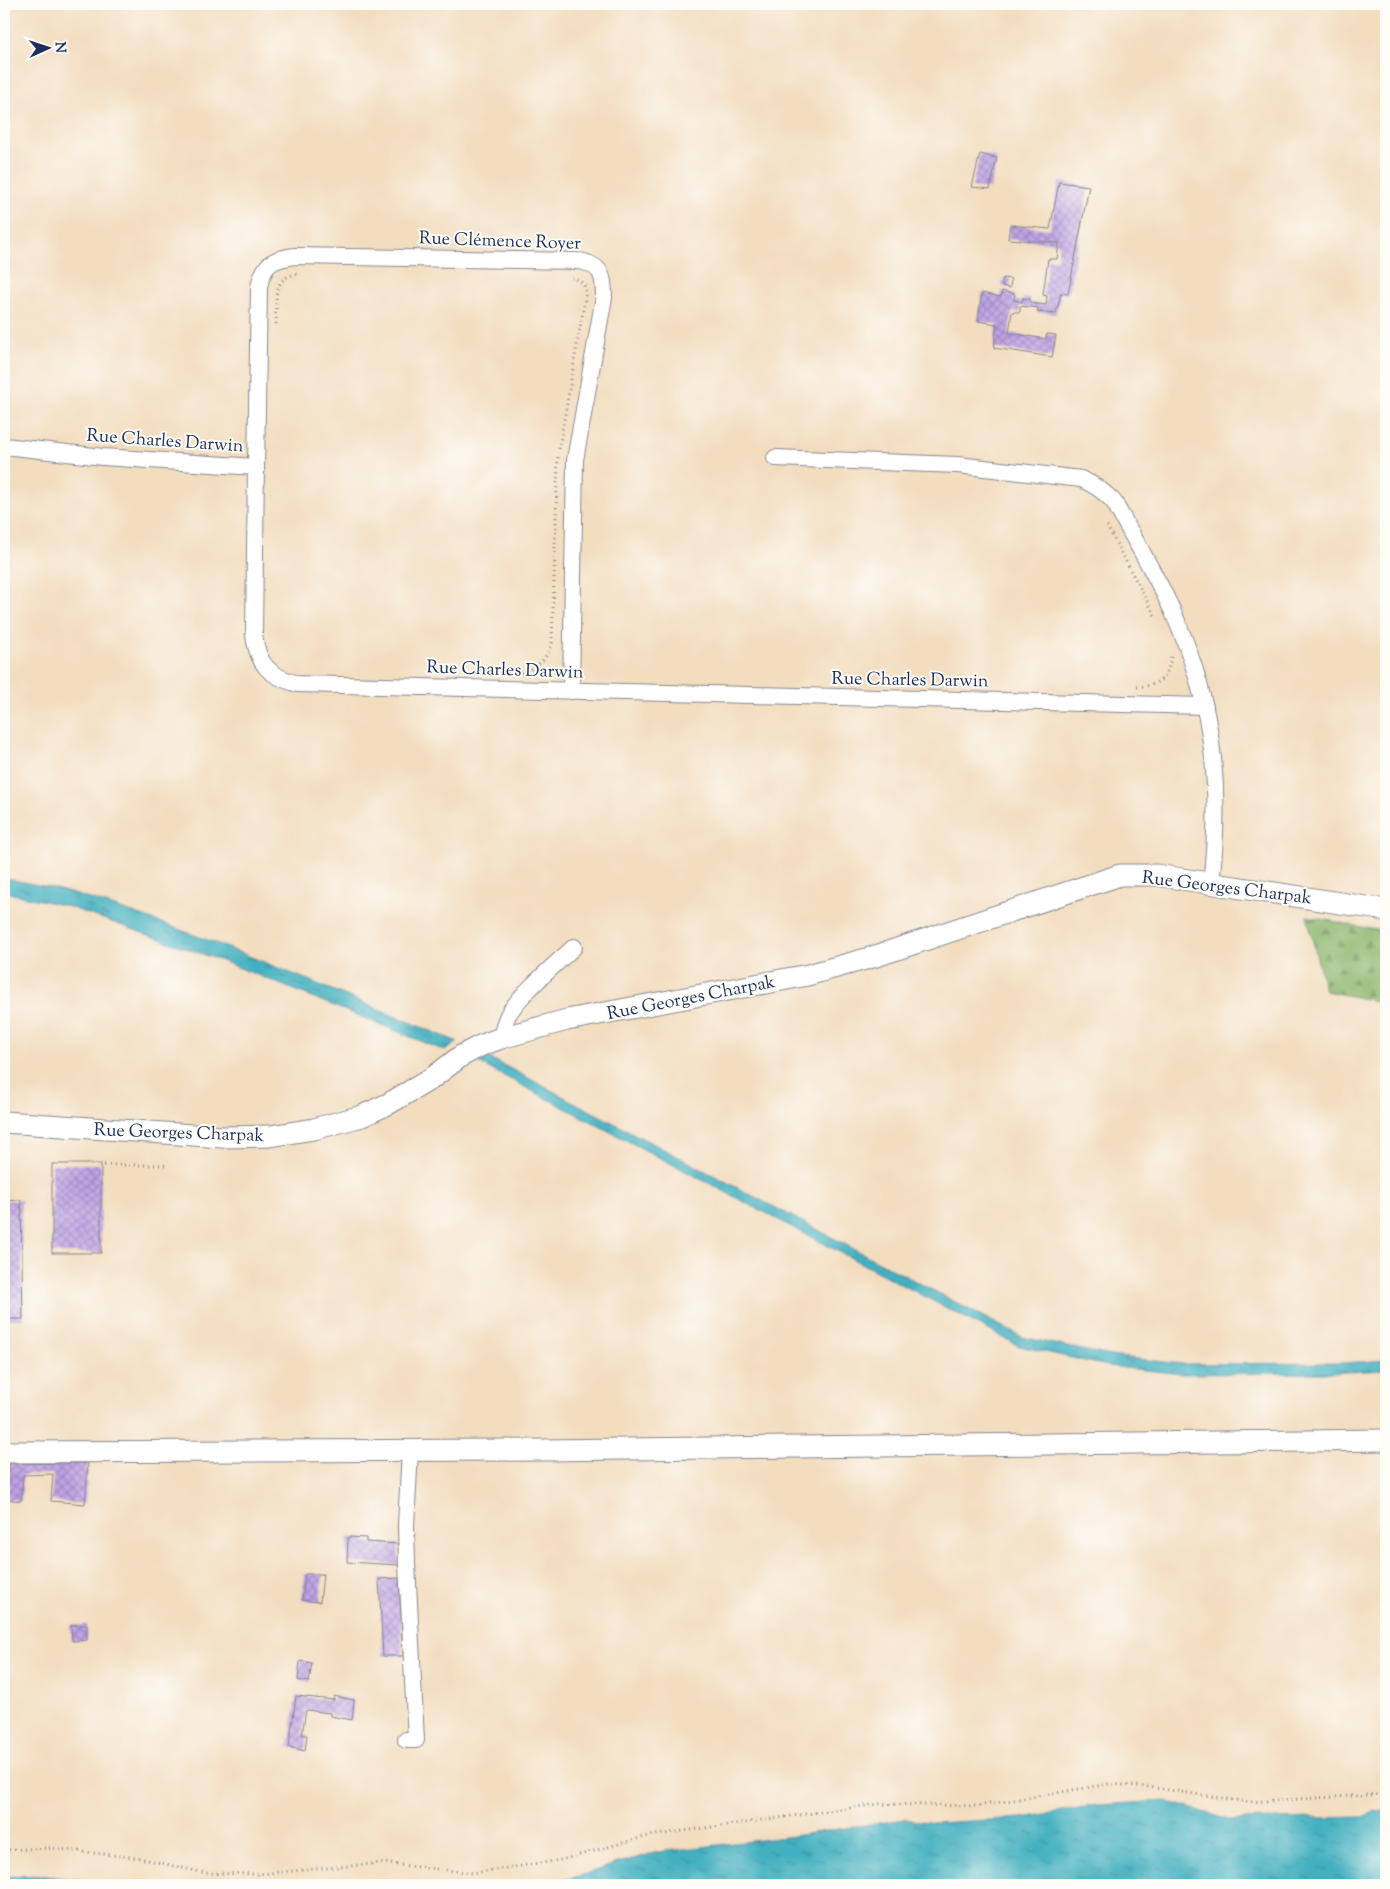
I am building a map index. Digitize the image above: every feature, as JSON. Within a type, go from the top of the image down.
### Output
[{"type":"street","name":"Rue Clémence Royer","points":[[256,467],[259,287],[262,273],[268,264],[280,258],[295,256],[569,261],[590,263],[599,270],[604,282],[604,297],[575,460],[571,691]]},
{"type":"street","name":"Rue Charles Darwin","points":[[4,446],[103,456],[256,467],[254,635],[256,651],[262,663],[272,674],[298,684],[1204,706]]},
{"type":"street","points":[[775,458],[958,465],[1081,479],[1104,491],[1114,502],[1176,618],[1204,706],[1211,740],[1217,810],[1216,844],[1211,883]]},
{"type":"street","name":"Rue Georges Charpak","points":[[4,1122],[222,1137],[270,1136],[314,1129],[362,1116],[388,1104],[431,1079],[474,1049],[501,1038],[567,1020],[808,975],[873,957],[1120,876],[1156,874],[1386,910]]},
{"type":"street","points":[[501,1038],[509,1013],[518,1001],[574,946]]},
{"type":"street","points":[[4,1452],[748,1448],[1386,1440]]},
{"type":"street","points":[[406,1740],[416,1740],[406,1525],[410,1450]]},
{"type":"path","points":[[276,331],[278,286],[281,280],[287,276],[303,274]]},
{"type":"path","points":[[521,673],[540,664],[552,643],[557,463],[586,293],[586,287],[579,280],[564,278]]},
{"type":"path","points":[[1104,520],[1159,624]]},
{"type":"path","points":[[1168,646],[1174,662]]},
{"type":"path","points":[[1128,686],[1147,686],[1160,681],[1169,670],[1171,653]]},
{"type":"path","points":[[512,672],[531,673]]},
{"type":"path","points":[[104,1165],[168,1165]]},
{"type":"path","points":[[4,1850],[50,1848],[139,1858],[205,1873],[258,1874],[382,1863],[473,1873],[561,1860],[648,1836],[667,1833],[878,1804],[977,1806],[1109,1784],[1149,1787],[1248,1802],[1386,1794]]},
{"type":"green space","points":[[1307,916],[1386,932],[1386,1003],[1325,991]]},
{"type":"water","points":[[4,878],[66,892],[171,926],[458,1042],[445,1051],[225,962],[66,906],[4,892]]},
{"type":"water","points":[[488,1057],[1022,1337],[1111,1356],[1183,1364],[1343,1363],[1386,1360],[1386,1370],[1330,1373],[1181,1374],[1107,1366],[1019,1346],[479,1063]]},
{"type":"water","points":[[1166,1801],[1230,1820],[1363,1817],[1375,1811],[1386,1810],[1386,1885],[540,1885],[580,1876],[658,1852],[786,1837],[905,1819],[935,1823],[1022,1818],[1096,1805]]},
{"type":"water","points":[[39,1875],[116,1885],[4,1885],[4,1877]]},
{"type":"building","points":[[980,154],[997,158],[990,189],[972,187]]},
{"type":"building","points":[[1059,182],[1089,186],[1068,294],[1061,293],[1056,314],[1037,312],[1038,308],[1020,306],[1020,312],[1012,312],[1009,333],[1046,339],[1047,334],[1056,335],[1052,357],[994,348],[997,324],[978,321],[982,293],[1001,297],[1002,291],[1015,294],[1014,300],[1022,302],[1023,298],[1030,299],[1030,303],[1046,305],[1047,296],[1043,295],[1048,259],[1057,259],[1059,243],[1008,239],[1010,225],[1050,229]]},
{"type":"building","points":[[1003,278],[1011,279],[1010,288],[1002,286]]},
{"type":"building","points":[[52,1164],[101,1164],[101,1253],[52,1253]]},
{"type":"building","points":[[21,1200],[23,1319],[4,1319],[4,1201]]},
{"type":"building","points":[[88,1463],[85,1504],[51,1501],[53,1474],[23,1475],[21,1501],[7,1499],[9,1464]]},
{"type":"building","points":[[348,1537],[366,1538],[366,1542],[398,1544],[399,1565],[347,1562]]},
{"type":"building","points":[[305,1574],[323,1574],[320,1602],[302,1600]]},
{"type":"building","points":[[399,1578],[403,1656],[383,1656],[379,1579]]},
{"type":"building","points":[[71,1625],[87,1625],[87,1640],[72,1641]]},
{"type":"building","points":[[300,1661],[312,1663],[309,1682],[298,1680]]},
{"type":"building","points":[[296,1696],[334,1700],[334,1696],[354,1700],[352,1720],[330,1716],[330,1713],[306,1710],[302,1735],[307,1735],[305,1751],[289,1747]]}]
